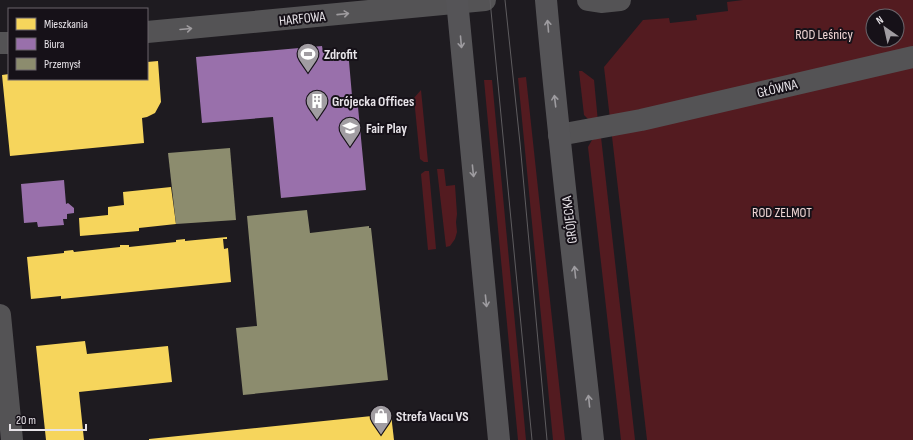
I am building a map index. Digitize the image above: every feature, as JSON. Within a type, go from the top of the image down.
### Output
[{"type":"main road","name":"GRÓJECKA","points":[[546,0],[559,135],[593,440]]},
{"type":"main road","points":[[457,1],[499,440]]},
{"type":"street","name":"HARFOWA","points":[[148,32],[457,1],[485,0]]},
{"type":"street","points":[[588,0],[601,2],[620,0]]},
{"type":"street","name":"GŁÓWNA","points":[[559,135],[641,120],[913,57]]},
{"type":"street","points":[[0,315],[12,440]]},
{"type":"green space","name":"ROD ZELMOT","points":[[743,0],[913,0],[913,440],[647,440],[604,67],[643,20],[669,18],[670,23],[697,20],[696,15],[728,11],[727,2]]},
{"type":"green space","points":[[579,71],[582,71],[594,80],[598,122],[589,120],[584,115]]},
{"type":"green space","points":[[526,77],[565,440],[553,440],[518,78]]},
{"type":"green space","points":[[484,80],[492,80],[526,440],[518,440]]},
{"type":"green space","points":[[421,90],[428,162],[424,162],[420,159],[414,98]]},
{"type":"green space","points":[[601,137],[635,440],[621,440],[588,147],[592,140]]},
{"type":"green space","points":[[437,169],[444,169],[446,186],[455,185],[457,232],[455,239],[450,246],[446,247]]},
{"type":"green space","points":[[425,171],[429,171],[436,249],[428,250],[421,174]]},
{"type":"building: Mieszkania","points":[[158,61],[161,102],[155,113],[142,118],[144,143],[10,156],[2,75],[8,74],[8,80],[148,80],[148,62]]},
{"type":"building: Mieszkania","points":[[171,187],[176,224],[139,228],[139,231],[80,236],[79,218],[108,215],[108,207],[124,205],[123,192]]},
{"type":"building: Mieszkania","points":[[227,237],[227,239],[223,239],[224,249],[228,248],[231,282],[61,299],[61,296],[31,299],[27,257],[64,253],[64,251],[73,250],[74,252],[120,247],[120,245],[129,245],[129,247],[176,242],[176,240],[185,239],[185,241]]},
{"type":"building: Mieszkania","points":[[85,341],[87,354],[168,346],[172,382],[79,392],[84,440],[46,440],[36,346]]},
{"type":"building: Mieszkania","points":[[391,414],[394,440],[149,440],[149,439]]},
{"type":"building: Biura","name":"Grójecka Offices","points":[[322,46],[323,52],[348,50],[353,107],[358,107],[366,190],[281,198],[273,117],[202,123],[196,57]]},
{"type":"building: Biura","points":[[64,180],[66,204],[68,203],[74,208],[74,213],[67,214],[67,219],[63,219],[64,225],[38,227],[37,222],[24,223],[21,184]]},
{"type":"building: Przemysł","points":[[230,148],[236,220],[176,224],[168,153]]},
{"type":"building: Przemysł","points":[[307,210],[310,233],[369,226],[369,228],[371,228],[388,380],[243,395],[236,328],[257,326],[247,216]]},
{"type":"tram line","points":[[490,0],[532,440]]},
{"type":"tram line","points":[[505,0],[520,143],[547,440]]},
{"type":"place","name":"Zdrofit","points":[[308,74]]},
{"type":"place","name":"Grójecka Offices","points":[[317,120]]},
{"type":"place","name":"Fair Play","points":[[350,148]]},
{"type":"place","name":"Strefa Vacu VS","points":[[381,436]]},
{"type":"park label","name":"ROD Leśnicy","points":[[824,34]]}]
